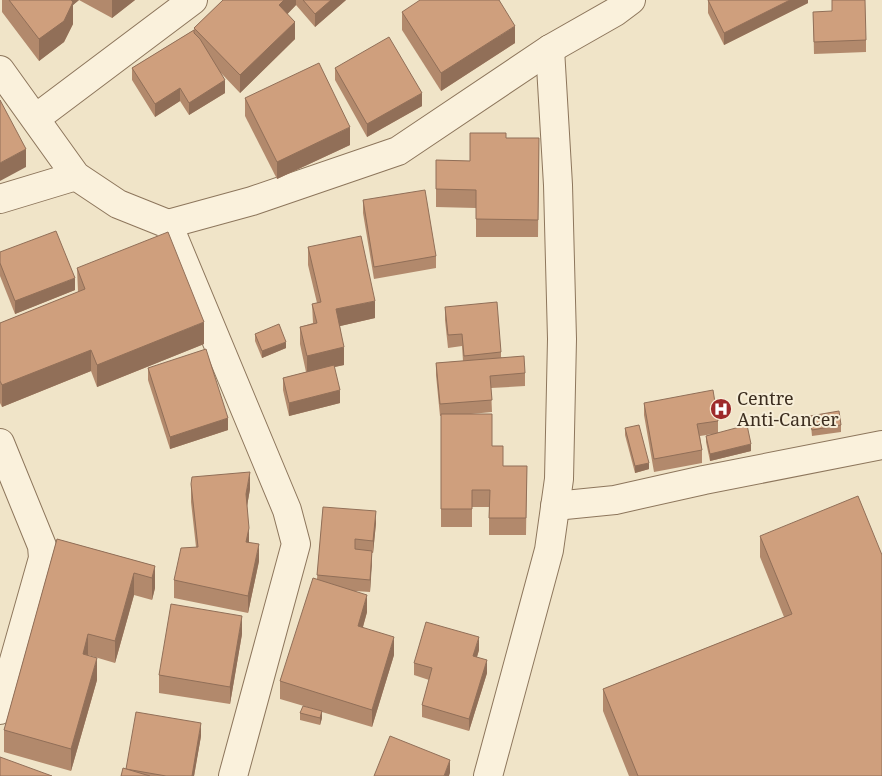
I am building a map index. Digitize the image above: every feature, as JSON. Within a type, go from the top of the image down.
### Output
[{"type":"street","points":[[36,118],[193,0]]},
{"type":"street","points":[[0,70],[76,176],[118,204],[168,224],[252,201],[398,152],[620,4]]},
{"type":"street","points":[[488,776],[547,558],[559,479],[562,339],[558,185],[550,49]]},
{"type":"street","points":[[0,199],[76,176]]},
{"type":"street","points":[[168,224],[287,510],[296,544],[233,776]]},
{"type":"street","points":[[0,443],[42,546],[43,558],[0,710]]},
{"type":"street","points":[[555,506],[615,500],[704,480],[882,445]]},
{"type":"building","points":[[9,0],[71,0],[73,2],[64,21],[39,39]]},
{"type":"building","points":[[223,0],[284,0],[279,5],[295,22],[240,75],[194,28]]},
{"type":"building","points":[[303,0],[331,0],[315,14]]},
{"type":"building","points":[[420,0],[499,0],[515,26],[441,73],[402,12]]},
{"type":"building","points":[[708,0],[790,0],[724,33]]},
{"type":"building","points":[[832,0],[865,0],[866,40],[814,42],[813,12],[832,11]]},
{"type":"building","points":[[194,30],[194,33],[200,39],[225,80],[189,103],[180,88],[155,104],[132,68]]},
{"type":"building","points":[[389,37],[422,93],[367,124],[335,68]]},
{"type":"building","points":[[319,63],[350,127],[277,162],[245,98]]},
{"type":"building","points":[[0,100],[26,149],[0,163]]},
{"type":"building","points":[[470,133],[506,133],[506,138],[539,138],[538,220],[476,219],[476,190],[436,189],[436,160],[470,161]]},
{"type":"building","points":[[425,190],[436,256],[374,267],[363,200]]},
{"type":"building","points":[[56,231],[75,278],[15,301],[0,263],[0,252]]},
{"type":"building","points":[[168,232],[204,322],[97,365],[91,350],[2,385],[0,381],[0,323],[85,289],[77,268]]},
{"type":"building","points":[[361,236],[375,301],[336,309],[344,347],[307,356],[300,327],[317,323],[312,304],[321,302],[308,247]]},
{"type":"building","points":[[497,302],[501,352],[464,356],[462,334],[448,335],[445,307]]},
{"type":"building","points":[[279,324],[286,342],[262,351],[255,334]]},
{"type":"building","points":[[206,349],[228,418],[170,437],[148,368]]},
{"type":"building","points":[[524,356],[525,373],[490,376],[492,400],[440,404],[436,363]]},
{"type":"building","points":[[334,365],[340,390],[289,403],[283,378]]},
{"type":"building","points":[[713,390],[718,421],[697,424],[702,450],[654,459],[644,403]]},
{"type":"building","points":[[839,411],[841,425],[812,430],[810,416]]},
{"type":"building","points":[[441,414],[492,414],[492,446],[503,446],[503,466],[527,466],[526,518],[489,518],[490,490],[472,490],[472,509],[441,509]]},
{"type":"building","points":[[639,425],[649,463],[635,466],[625,428]]},
{"type":"building","points":[[747,425],[751,444],[710,454],[706,436]]},
{"type":"building","points":[[250,472],[246,494],[249,528],[246,542],[259,544],[248,596],[174,580],[181,548],[198,547],[191,484],[192,477]]},
{"type":"building","points":[[858,496],[882,555],[882,776],[638,776],[603,689],[792,614],[760,536]]},
{"type":"building","points":[[323,507],[376,511],[373,541],[355,539],[355,549],[372,551],[370,580],[317,575]]},
{"type":"building","points":[[57,539],[155,566],[152,578],[134,573],[115,641],[88,634],[83,654],[97,658],[71,749],[4,730]]},
{"type":"building","points":[[313,578],[367,595],[358,626],[394,637],[372,710],[280,681]]},
{"type":"building","points":[[171,604],[242,616],[230,687],[159,675]]},
{"type":"building","points":[[426,622],[479,637],[473,656],[487,660],[469,719],[422,705],[432,668],[414,663]]},
{"type":"building","points":[[303,706],[322,711],[320,718],[300,713]]},
{"type":"building","points":[[136,712],[201,723],[192,776],[166,776],[126,769]]},
{"type":"building","points":[[390,736],[450,760],[444,776],[374,776]]},
{"type":"building","points":[[0,757],[52,776],[0,776]]},
{"type":"building","points":[[123,768],[150,776],[121,776]]},
{"type":"place","name":"Centre Anti-Cancer","points":[[721,409]]}]
